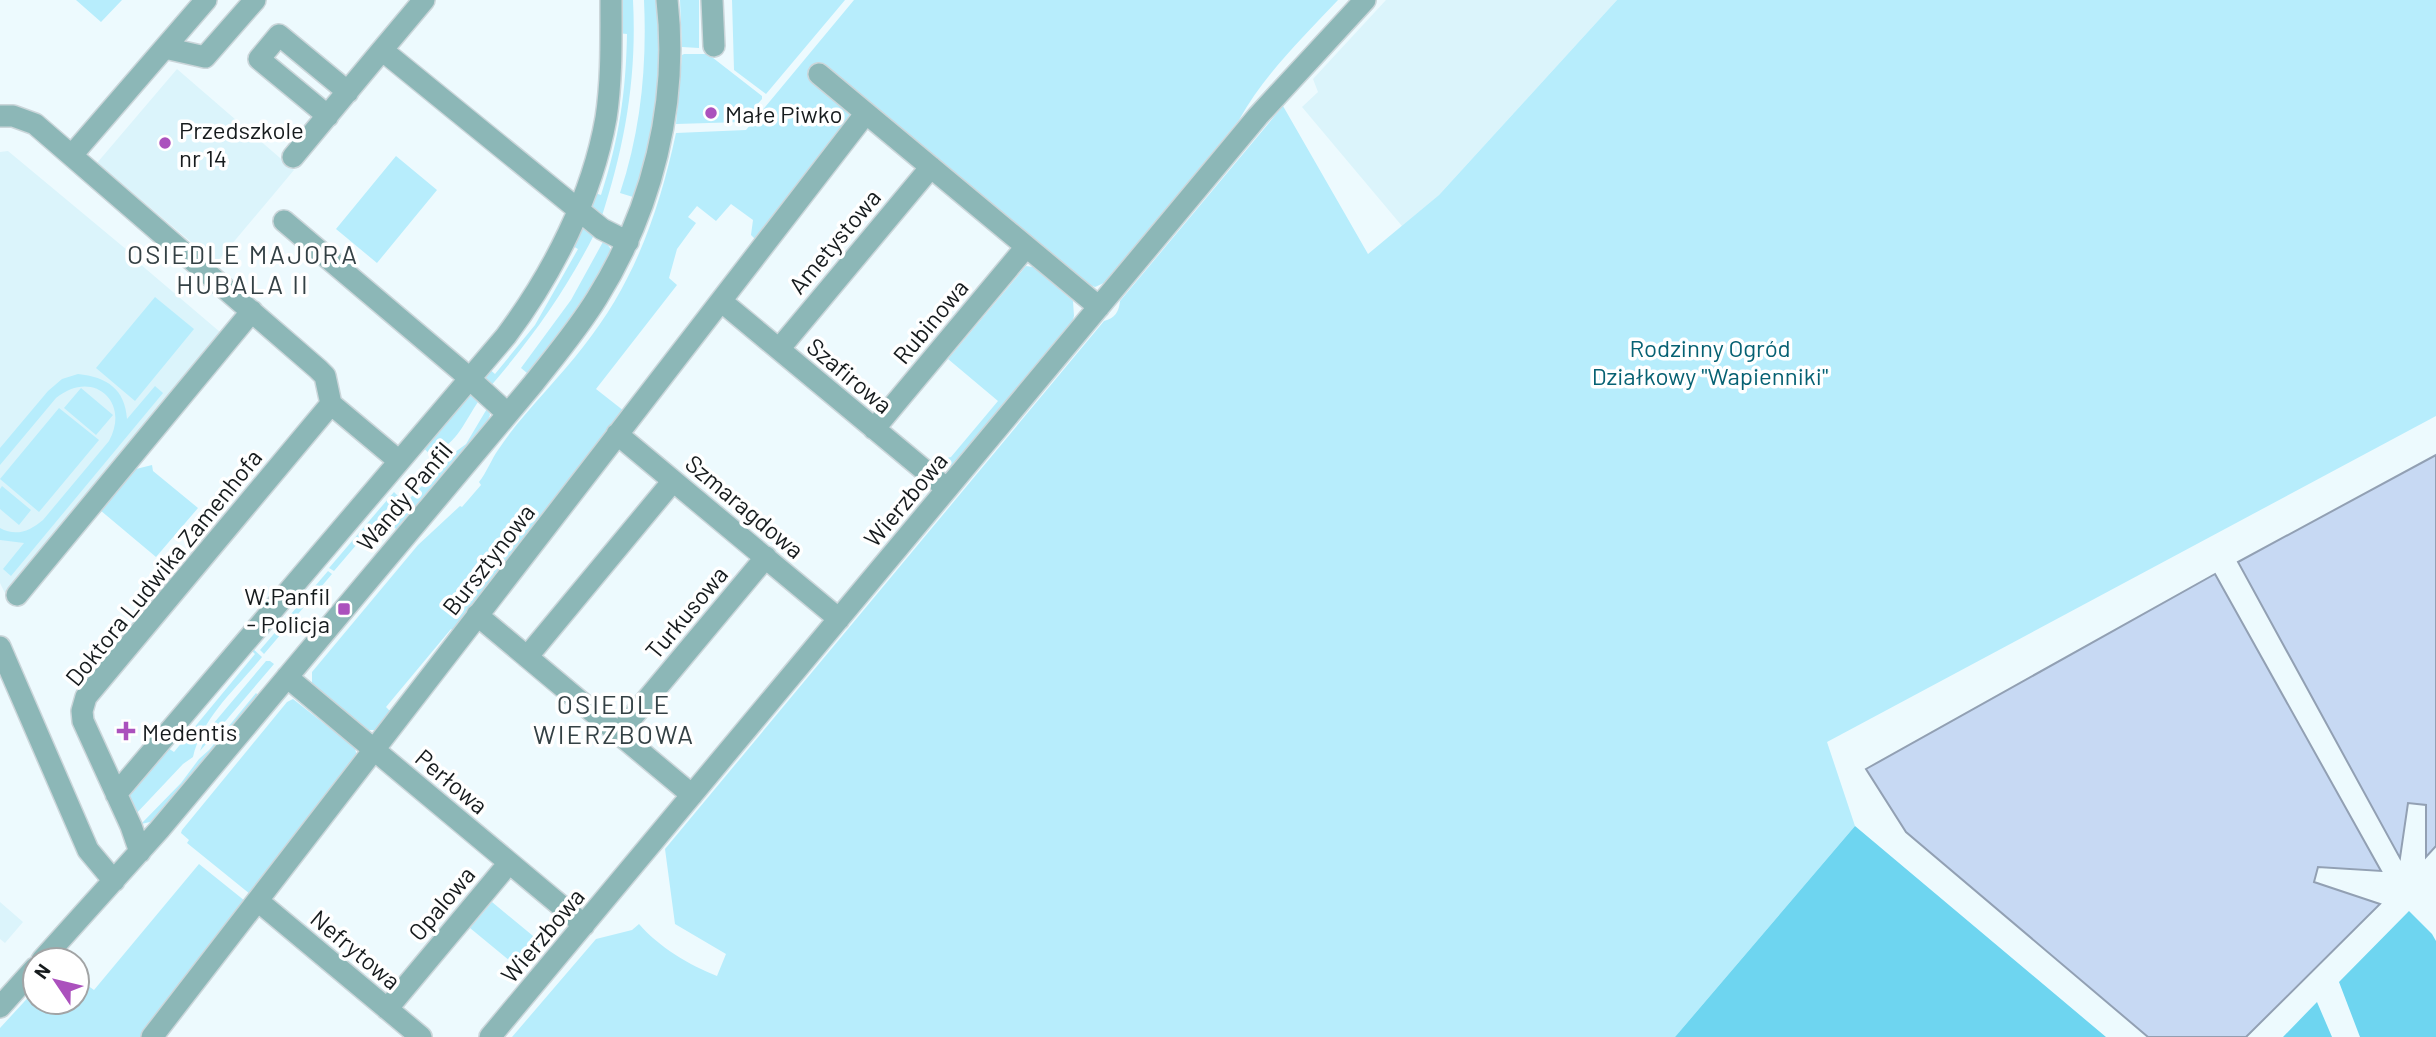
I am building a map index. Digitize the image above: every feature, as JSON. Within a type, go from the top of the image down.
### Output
[{"type":"street","points":[[72,155],[206,0]]},
{"type":"street","points":[[164,48],[205,57],[255,0]]},
{"type":"street","points":[[293,158],[424,0]]},
{"type":"street","points":[[116,794],[506,336],[534,297],[578,210],[595,162],[606,116],[611,61],[611,0]]},
{"type":"street","name":"Wandy Panfil","points":[[55,946],[140,852],[508,414],[578,327],[598,297],[628,242],[654,167],[663,128],[671,48],[667,0]]},
{"type":"street","points":[[712,0],[714,46]]},
{"type":"street","name":"Wierzbowa","points":[[490,1037],[1258,116],[1365,0]]},
{"type":"street","points":[[328,116],[259,59],[279,35],[348,92]]},
{"type":"street","points":[[382,50],[602,229],[628,242]]},
{"type":"street","points":[[819,74],[1099,307]]},
{"type":"street","name":"Bursztynowa","points":[[155,1036],[866,113]]},
{"type":"street","points":[[0,116],[13,116],[35,124],[72,155],[325,376],[331,404],[399,461]]},
{"type":"street","name":"Ametystowa","points":[[779,349],[931,167]]},
{"type":"street","points":[[284,221],[508,414]]},
{"type":"street","name":"Rubinowa","points":[[874,429],[1026,247]]},
{"type":"street","name":"Szafirowa","points":[[721,301],[947,489]]},
{"type":"street","points":[[17,595],[252,311]]},
{"type":"street","name":"Doktora Ludwika Zamenhofa","points":[[140,852],[83,721],[82,711],[86,697],[331,404]]},
{"type":"street","name":"Szmaragdowa","points":[[617,434],[839,618]]},
{"type":"street","points":[[527,657],[673,481]]},
{"type":"street","name":"Turkusowa","points":[[619,733],[766,557]]},
{"type":"street","points":[[477,615],[692,795]]},
{"type":"street","points":[[0,647],[88,850],[114,881]]},
{"type":"street","name":"Perłowa","points":[[287,677],[584,925]]},
{"type":"street","name":"Opalowa","points":[[387,1009],[509,863]]},
{"type":"street","name":"Nefrytowa","points":[[258,901],[421,1037]]},
{"type":"street","points":[[0,1007],[21,984]]},
{"type":"shaded area","points":[[1386,0],[1617,0],[1439,195],[1402,226],[1302,107],[1318,92],[1313,79]]},
{"type":"shaded area","points":[[177,69],[294,170],[216,263],[97,163]]},
{"type":"shaded area","points":[[8,151],[220,332],[5,593],[0,583],[0,152]]},
{"type":"shaded area","points":[[2436,455],[2436,846],[2426,857],[2426,805],[2408,803],[2400,858],[2238,562]]},
{"type":"shaded area","points":[[2215,574],[2381,871],[2318,867],[2314,882],[2380,904],[2246,1037],[2148,1037],[1906,832],[1866,769]]},
{"type":"shaded area","points":[[1855,826],[2106,1037],[1675,1037]]},
{"type":"shaded area","points":[[0,902],[23,922],[5,943],[0,939]]},
{"type":"shaded area","points":[[2409,911],[2436,941],[2436,1037],[2360,1037],[2339,982]]},
{"type":"shaded area","points":[[2317,1002],[2332,1037],[2283,1037]]},
{"type":"green space","points":[[76,0],[122,0],[101,22]]},
{"type":"green space","points":[[616,0],[633,0],[633,57],[623,138],[601,219],[588,202],[592,192],[601,195],[607,175],[617,135],[625,76],[627,34],[617,33]]},
{"type":"green space","points":[[644,0],[658,0],[658,75],[647,149],[633,197],[620,193],[633,146],[641,98]]},
{"type":"green space","points":[[680,0],[699,0],[699,48],[682,47]]},
{"type":"green space","points":[[732,0],[845,0],[766,94],[734,70]]},
{"type":"green space","points":[[854,0],[1338,0],[1272,72],[1239,120],[1106,282],[1095,287],[823,68],[853,116],[756,240],[751,235],[753,220],[731,204],[716,221],[697,206],[688,217],[696,223],[677,249],[669,278],[677,285],[596,389],[624,411],[459,635],[451,629],[386,707],[391,712],[378,730],[368,730],[312,684],[312,672],[418,545],[462,507],[481,485],[479,482],[507,437],[601,323],[630,272],[653,219],[676,133],[746,130]]},
{"type":"green space","name":"Rodzinny Ogród Działkowy \"Wapienniki\"","points":[[1617,0],[2436,0],[2436,416],[1827,742],[1855,826],[1675,1037],[512,1037],[596,939],[632,930],[639,924],[675,954],[717,976],[726,954],[675,924],[665,849],[1104,321],[1116,314],[1120,301],[1283,106],[1368,254],[1439,195]]},
{"type":"green space","points":[[684,54],[708,54],[762,96],[762,99],[742,122],[676,124]]},
{"type":"green space","points":[[396,156],[437,190],[377,263],[336,229]]},
{"type":"green space","points":[[580,223],[595,233],[584,255],[547,314],[489,388],[483,378],[487,367],[495,374],[535,325],[578,249],[569,244]]},
{"type":"green space","points":[[604,240],[610,253],[592,285],[527,373],[521,368],[571,300]]},
{"type":"green space","points":[[1026,266],[1033,267],[1073,301],[1072,323],[952,466],[943,469],[931,462],[951,457],[998,401],[948,359]]},
{"type":"green space","points":[[155,297],[194,329],[135,401],[96,368]]},
{"type":"green space","points":[[78,374],[98,378],[113,386],[123,400],[127,419],[155,386],[163,393],[11,576],[3,569],[24,543],[0,540],[0,528],[23,532],[43,520],[109,441],[115,426],[115,413],[104,393],[83,386],[70,390],[56,398],[0,465],[0,448],[48,391],[62,379]]},
{"type":"green space","points":[[81,388],[113,415],[96,435],[64,408]]},
{"type":"green space","points":[[468,395],[480,399],[455,437],[431,455],[421,446]]},
{"type":"green space","points":[[488,407],[488,420],[396,529],[393,526],[407,510],[402,506],[442,462],[466,444]]},
{"type":"green space","points":[[59,408],[99,440],[39,512],[0,479]]},
{"type":"green space","points":[[152,465],[153,471],[198,508],[156,557],[100,510],[132,470]]},
{"type":"green space","points":[[2,486],[31,510],[19,525],[0,509]]},
{"type":"green space","points":[[394,492],[398,496],[334,571],[329,568]]},
{"type":"green space","points":[[328,571],[332,574],[264,654],[260,650]]},
{"type":"green space","points":[[248,647],[262,657],[212,716],[193,757],[183,764],[133,817],[126,791],[165,746],[174,752],[255,654]]},
{"type":"green space","points":[[266,661],[274,664],[200,751],[208,730]]},
{"type":"green space","points":[[256,693],[258,695],[154,818],[141,824],[181,783]]},
{"type":"green space","points":[[293,699],[355,748],[357,757],[250,894],[187,843],[189,840],[181,833],[287,702]]},
{"type":"green space","points":[[199,864],[245,901],[144,1037],[0,1037],[0,1028],[21,1005],[21,1016],[91,1016],[91,988],[94,990]]},
{"type":"green space","points":[[492,902],[544,945],[522,971],[470,928]]},
{"type":"place","name":"Małe Piwko","points":[[711,113]]},
{"type":"place","name":"Przedszkole nr 14","points":[[165,143]]},
{"type":"place","name":"W.Panfil - Policja","points":[[344,609]]},
{"type":"place","name":"Medentis","points":[[126,731]]},
{"type":"district","name":"OSIEDLE MAJORA HUBALA II","points":[[243,268]]},
{"type":"district","name":"OSIEDLE WIERZBOWA","points":[[614,718]]}]
